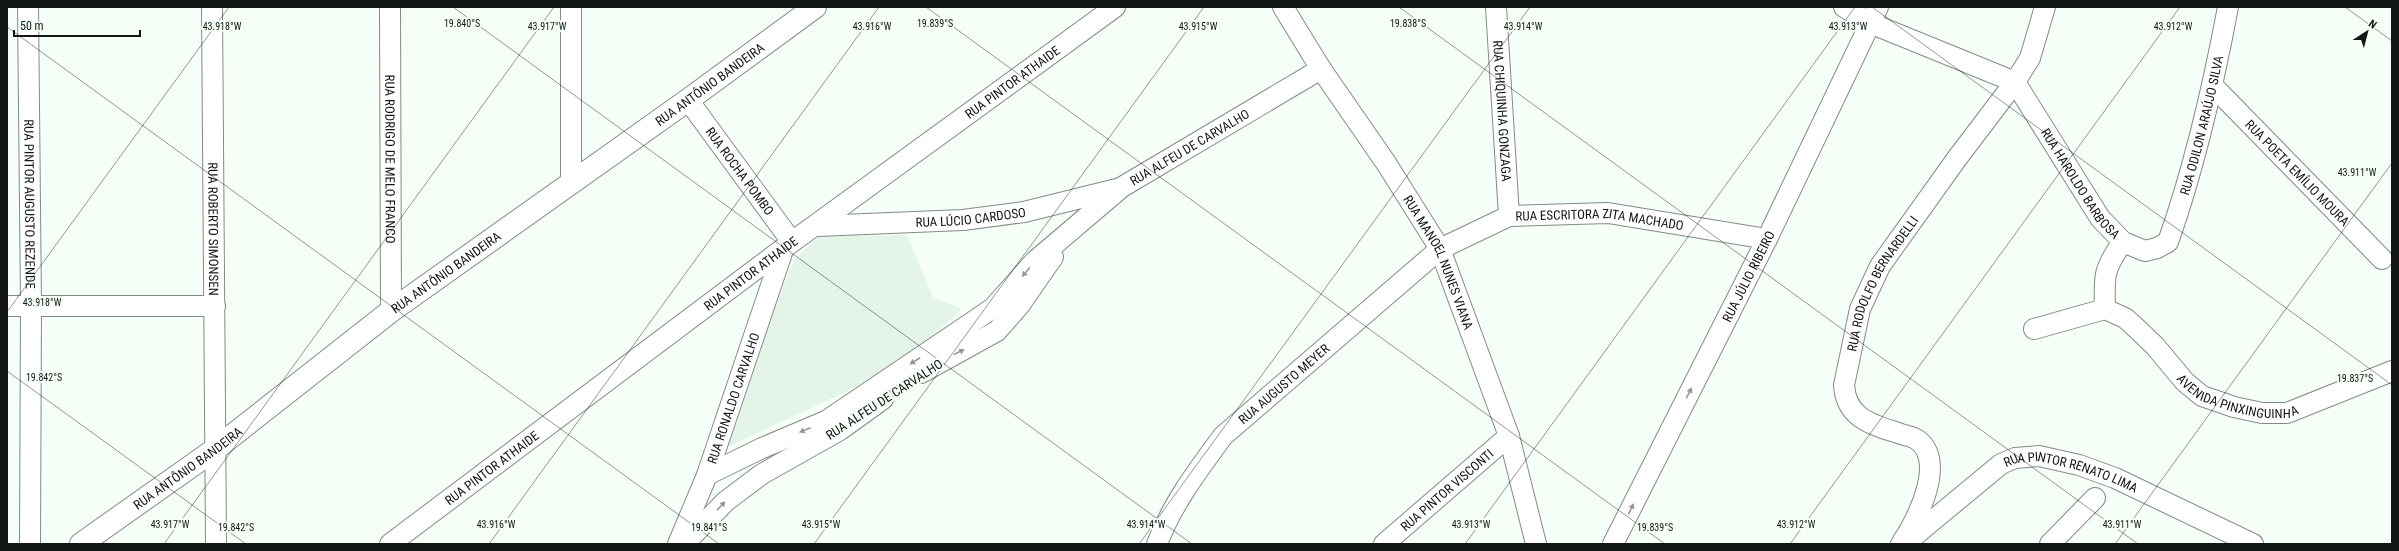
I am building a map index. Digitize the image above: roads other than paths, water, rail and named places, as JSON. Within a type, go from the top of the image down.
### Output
[{"type":"street","name":"RUA PINTOR AUGUSTO REZENDE","points":[[28,7],[31,305],[30,544]]},
{"type":"street","name":"RUA ROBERTO SIMONSEN","points":[[212,7],[215,306],[214,450],[216,544]]},
{"type":"street","name":"RUA RODRIGO DE MELO FRANCO","points":[[390,7],[391,311]]},
{"type":"street","points":[[571,7],[571,182]]},
{"type":"street","name":"RUA ANTÔNIO BANDEIRA","points":[[81,544],[214,450],[391,311],[688,100],[815,7]]},
{"type":"street","name":"RUA PINTOR ATHAIDE","points":[[390,544],[788,246],[1115,7]]},
{"type":"street","name":"RUA MANOEL NUNES VIANA","points":[[1283,7],[1321,69],[1386,163],[1440,249],[1509,436],[1536,544]]},
{"type":"street","name":"RUA CHIQUINHA GONZAGA","points":[[1496,7],[1509,216]]},
{"type":"street","points":[[1844,7],[1874,15],[2015,82]]},
{"type":"street","name":"RUA RODOLFO BERNARDELLI","points":[[1901,544],[1913,528],[1920,510],[1927,491],[1931,464],[1924,448],[1916,439],[1873,425],[1850,409],[1845,397],[1844,385],[1860,309],[1880,266],[1958,157],[2015,82],[2030,58],[2045,7]]},
{"type":"street","name":"RUA ODILON ARAÚJO SILVA","points":[[2168,242],[2214,86],[2228,7]]},
{"type":"street","name":"RUA JÚLIO RIBEIRO","points":[[1613,544],[1766,238],[1874,15]]},
{"type":"street","name":"RUA ALFEU DE CARVALHO","points":[[707,475],[762,448],[826,421],[964,330],[993,308],[1035,261],[1122,187],[1321,69]]},
{"type":"street","name":"RUA HAROLDO BARBOSA","points":[[2015,82],[2100,218],[2123,242],[2146,250],[2157,248],[2168,242]]},
{"type":"street","name":"RUA POETA EMÍLIO MOURA","points":[[2214,86],[2382,259]]},
{"type":"street","name":"RUA ROCHA POMBO","points":[[688,100],[788,246]]},
{"type":"street","name":"RUA LÚCIO CARDOSO","points":[[817,226],[963,220],[1024,212],[1122,187]]},
{"type":"street","name":"RUA ESCRITORA ZITA MACHADO","points":[[1440,249],[1509,216],[1608,213],[1766,238]]},
{"type":"street","name":"RUA ALFEU DE CARVALHO","points":[[684,544],[726,501],[762,474],[840,430],[902,384],[996,331],[1018,306],[1044,272],[1065,236]]},
{"type":"street","points":[[2034,329],[2106,309],[2104,278],[2110,260],[2123,242]]},
{"type":"street","name":"RUA RONALDO CARVALHO","points":[[678,544],[707,475],[788,246]]},
{"type":"street","name":"RUA AUGUSTO MEYER","points":[[1157,544],[1165,524],[1196,471],[1223,436],[1440,249]]},
{"type":"street","points":[[7,306],[215,306]]},
{"type":"street","name":"AVENIDA PINXINGUINHA","points":[[2106,309],[2125,318],[2133,325],[2155,346],[2185,382],[2202,396],[2234,407],[2262,413],[2287,413],[2392,371]]},
{"type":"street","name":"RUA PINTOR VISCONTI","points":[[1384,544],[1509,436]]},
{"type":"street","name":"RUA PINTOR RENATO LIMA","points":[[1905,544],[2001,464],[2015,458],[2039,456],[2058,459],[2105,488],[2253,544]]},
{"type":"street","points":[[2050,544],[2105,488]]}]
